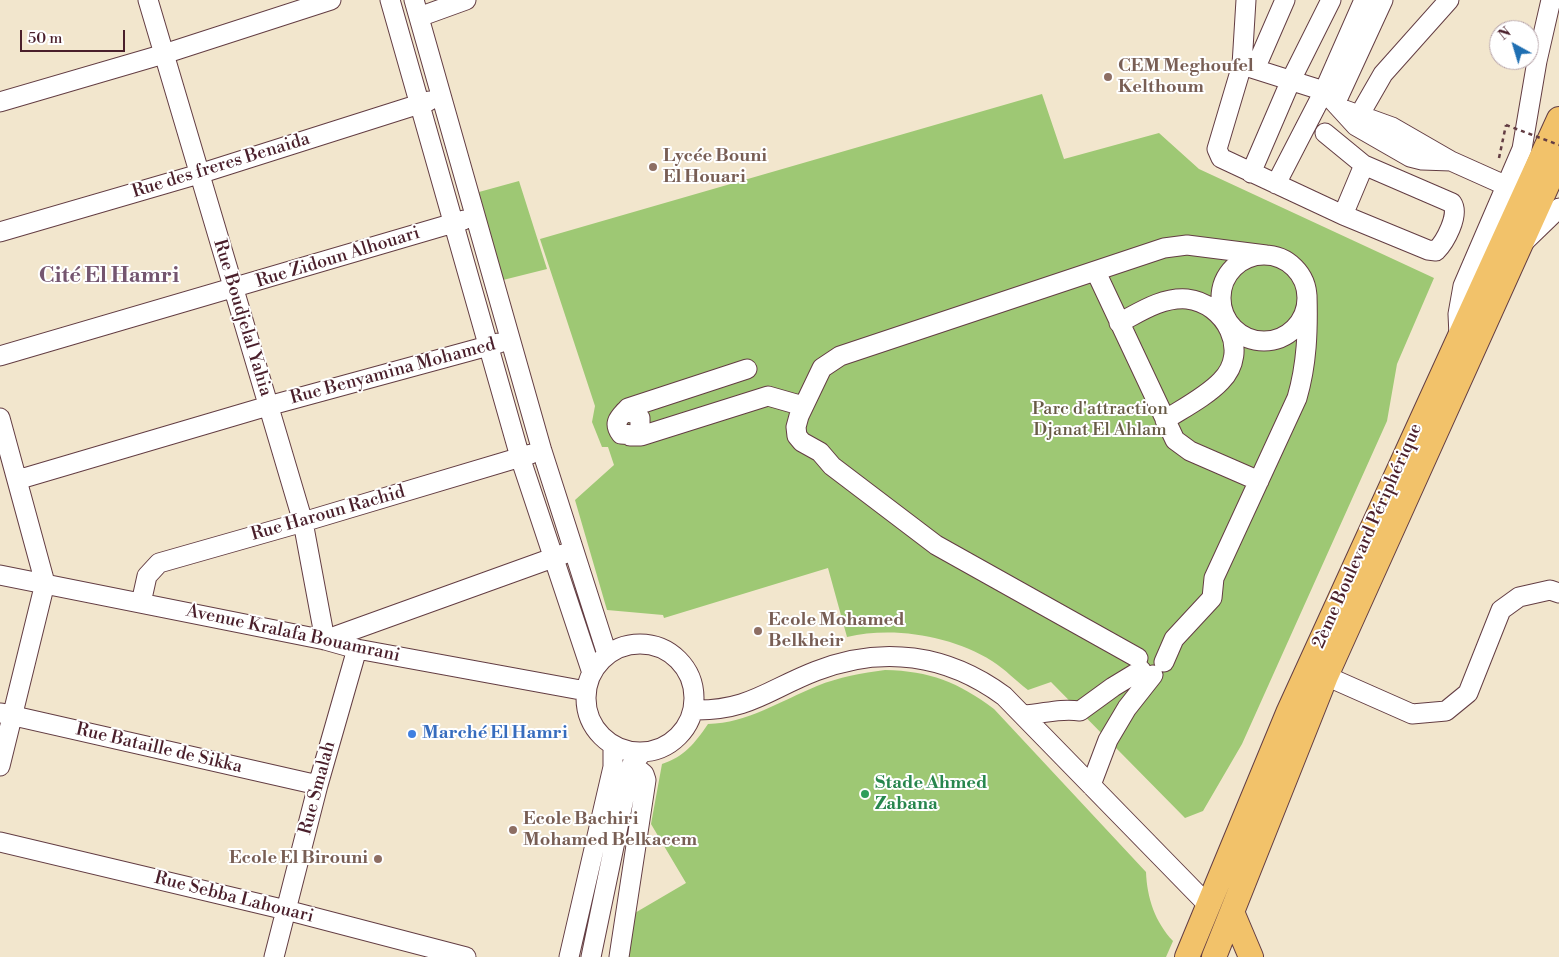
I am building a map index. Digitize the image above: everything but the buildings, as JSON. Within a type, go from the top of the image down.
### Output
[{"type":"main road","name":"2ème Boulevard Périphérique","points":[[1187,957],[1288,713],[1459,336],[1516,190],[1559,119]]},
{"type":"main road","name":"2ème Boulevard Périphérique","points":[[1214,957],[1326,676],[1559,159]]},
{"type":"main road","points":[[1232,912],[1251,957]]},
{"type":"street","name":"Rue Boudjelal Yahia","points":[[148,0],[303,522],[325,640]]},
{"type":"street","points":[[0,102],[164,54],[331,0]]},
{"type":"street","points":[[390,0],[452,224],[520,457],[552,558],[592,672]]},
{"type":"street","points":[[466,0],[417,8],[474,217],[542,451],[572,551],[607,654]]},
{"type":"street","points":[[1246,0],[1248,67]]},
{"type":"street","points":[[1285,0],[1248,67],[1217,149],[1226,161],[1343,215],[1433,252],[1439,248],[1454,216],[1454,207],[1447,200],[1364,165],[1325,133]]},
{"type":"street","points":[[1251,173],[1290,80],[1331,0]]},
{"type":"street","points":[[1334,101],[1364,0]]},
{"type":"street","points":[[1276,184],[1334,101],[1383,0]]},
{"type":"street","points":[[1360,114],[1383,74],[1449,0]]},
{"type":"street","points":[[1248,67],[1290,80],[1412,138],[1450,161],[1516,190],[1537,61],[1551,0]]},
{"type":"street","name":"Rue des freres Benaida","points":[[0,232],[199,174],[441,97]]},
{"type":"street","points":[[1334,101],[1356,126],[1410,157],[1422,160],[1450,161]]},
{"type":"street","points":[[1343,215],[1364,165]]},
{"type":"street","points":[[1520,246],[1559,208]]},
{"type":"street","name":"Rue Zidoun Alhouari","points":[[0,356],[234,289],[474,217]]},
{"type":"street","points":[[1091,785],[1108,740],[1149,666],[1212,598],[1214,578],[1297,398],[1302,382],[1308,339],[1307,295],[1303,280],[1295,268],[1282,259],[1266,255],[1176,246],[1164,248],[840,356],[822,368],[803,406],[796,428],[797,436],[802,442],[820,452],[832,466],[936,545],[1149,666]]},
{"type":"street","points":[[1165,420],[1222,381],[1233,356],[1234,342],[1222,312],[1220,297],[1227,275],[1237,264],[1251,257],[1266,255]]},
{"type":"street","points":[[1096,272],[1165,420],[1182,446],[1259,481]]},
{"type":"street","points":[[1119,323],[1158,303],[1186,299],[1200,302],[1240,336],[1259,342],[1275,341],[1288,334],[1299,324],[1306,310],[1307,295]]},
{"type":"street","name":"Rue Benyamina Mohamed","points":[[17,480],[268,406],[510,340]]},
{"type":"street","points":[[747,368],[634,406],[618,418],[617,426],[621,434],[641,436],[768,396],[803,406]]},
{"type":"street","points":[[0,418],[45,583],[6,714],[0,766]]},
{"type":"street","name":"Rue Haroun Rachid","points":[[141,603],[147,576],[159,562],[303,522],[542,451]]},
{"type":"street","points":[[325,640],[572,551]]},
{"type":"street","name":"Avenue Kralafa Bouamrani","points":[[0,575],[325,640],[357,649],[586,691]]},
{"type":"street","points":[[1326,676],[1412,714],[1446,711],[1468,693],[1501,610],[1519,596],[1550,590],[1559,593]]},
{"type":"street","points":[[591,957],[628,779],[637,759],[660,750],[683,734],[694,710],[695,687],[686,667],[673,653],[657,645],[630,644],[607,654],[592,672],[586,691],[588,714],[597,732],[613,746],[630,752],[637,759],[646,780],[619,957]]},
{"type":"street","name":"Rue Smalah","points":[[274,957],[318,785],[357,649]]},
{"type":"street","points":[[694,710],[720,710],[759,699],[816,670],[855,660],[905,656],[936,661],[964,671],[986,682],[1004,696],[1208,905]]},
{"type":"street","points":[[1022,715],[1040,714],[1061,708],[1080,712],[1113,687],[1149,666]]},
{"type":"street","name":"Rue Bataille de Sikka","points":[[6,714],[318,785]]},
{"type":"street","points":[[569,957],[613,767],[613,746]]},
{"type":"street","name":"Rue Sebba Lahouari","points":[[0,842],[286,910],[466,957]]},
{"type":"path","points":[[1499,159],[1506,125],[1559,145]]},
{"type":"green space","name":"Parc d'attraction Djanat El Ahlam","points":[[1042,94],[1064,159],[1159,133],[1199,169],[1434,278],[1397,364],[1387,421],[1242,744],[1203,811],[1185,818],[1051,682],[1028,690],[992,661],[959,645],[941,640],[903,633],[865,634],[847,637],[828,568],[664,618],[663,615],[607,610],[575,500],[614,465],[608,447],[602,447],[592,422],[595,406],[540,239]]},
{"type":"green space","points":[[519,181],[547,269],[503,280],[479,192]]},
{"type":"green space","name":"Stade Ahmed Zabana","points":[[885,670],[916,673],[943,680],[956,685],[994,709],[1146,872],[1148,891],[1153,909],[1161,926],[1173,941],[1166,957],[627,957],[628,917],[686,883],[651,824],[662,764],[683,753],[708,724],[737,720],[834,680]]},
{"type":"place","name":"CEM Meghoufel Kelthoum","points":[[1108,77]]},
{"type":"place","name":"Lycée Bouni El Houari","points":[[653,167]]},
{"type":"place","name":"Ecole Mohamed Belkheir","points":[[758,631]]},
{"type":"place","name":"Marché El Hamri","points":[[412,734]]},
{"type":"place","name":"Stade Ahmed Zabana","points":[[865,794]]},
{"type":"place","name":"Ecole Bachiri Mohamed Belkacem","points":[[513,830]]},
{"type":"place","name":"Ecole El Birouni","points":[[378,859]]},
{"type":"district","name":"Cité El Hamri","points":[[109,277]]}]
